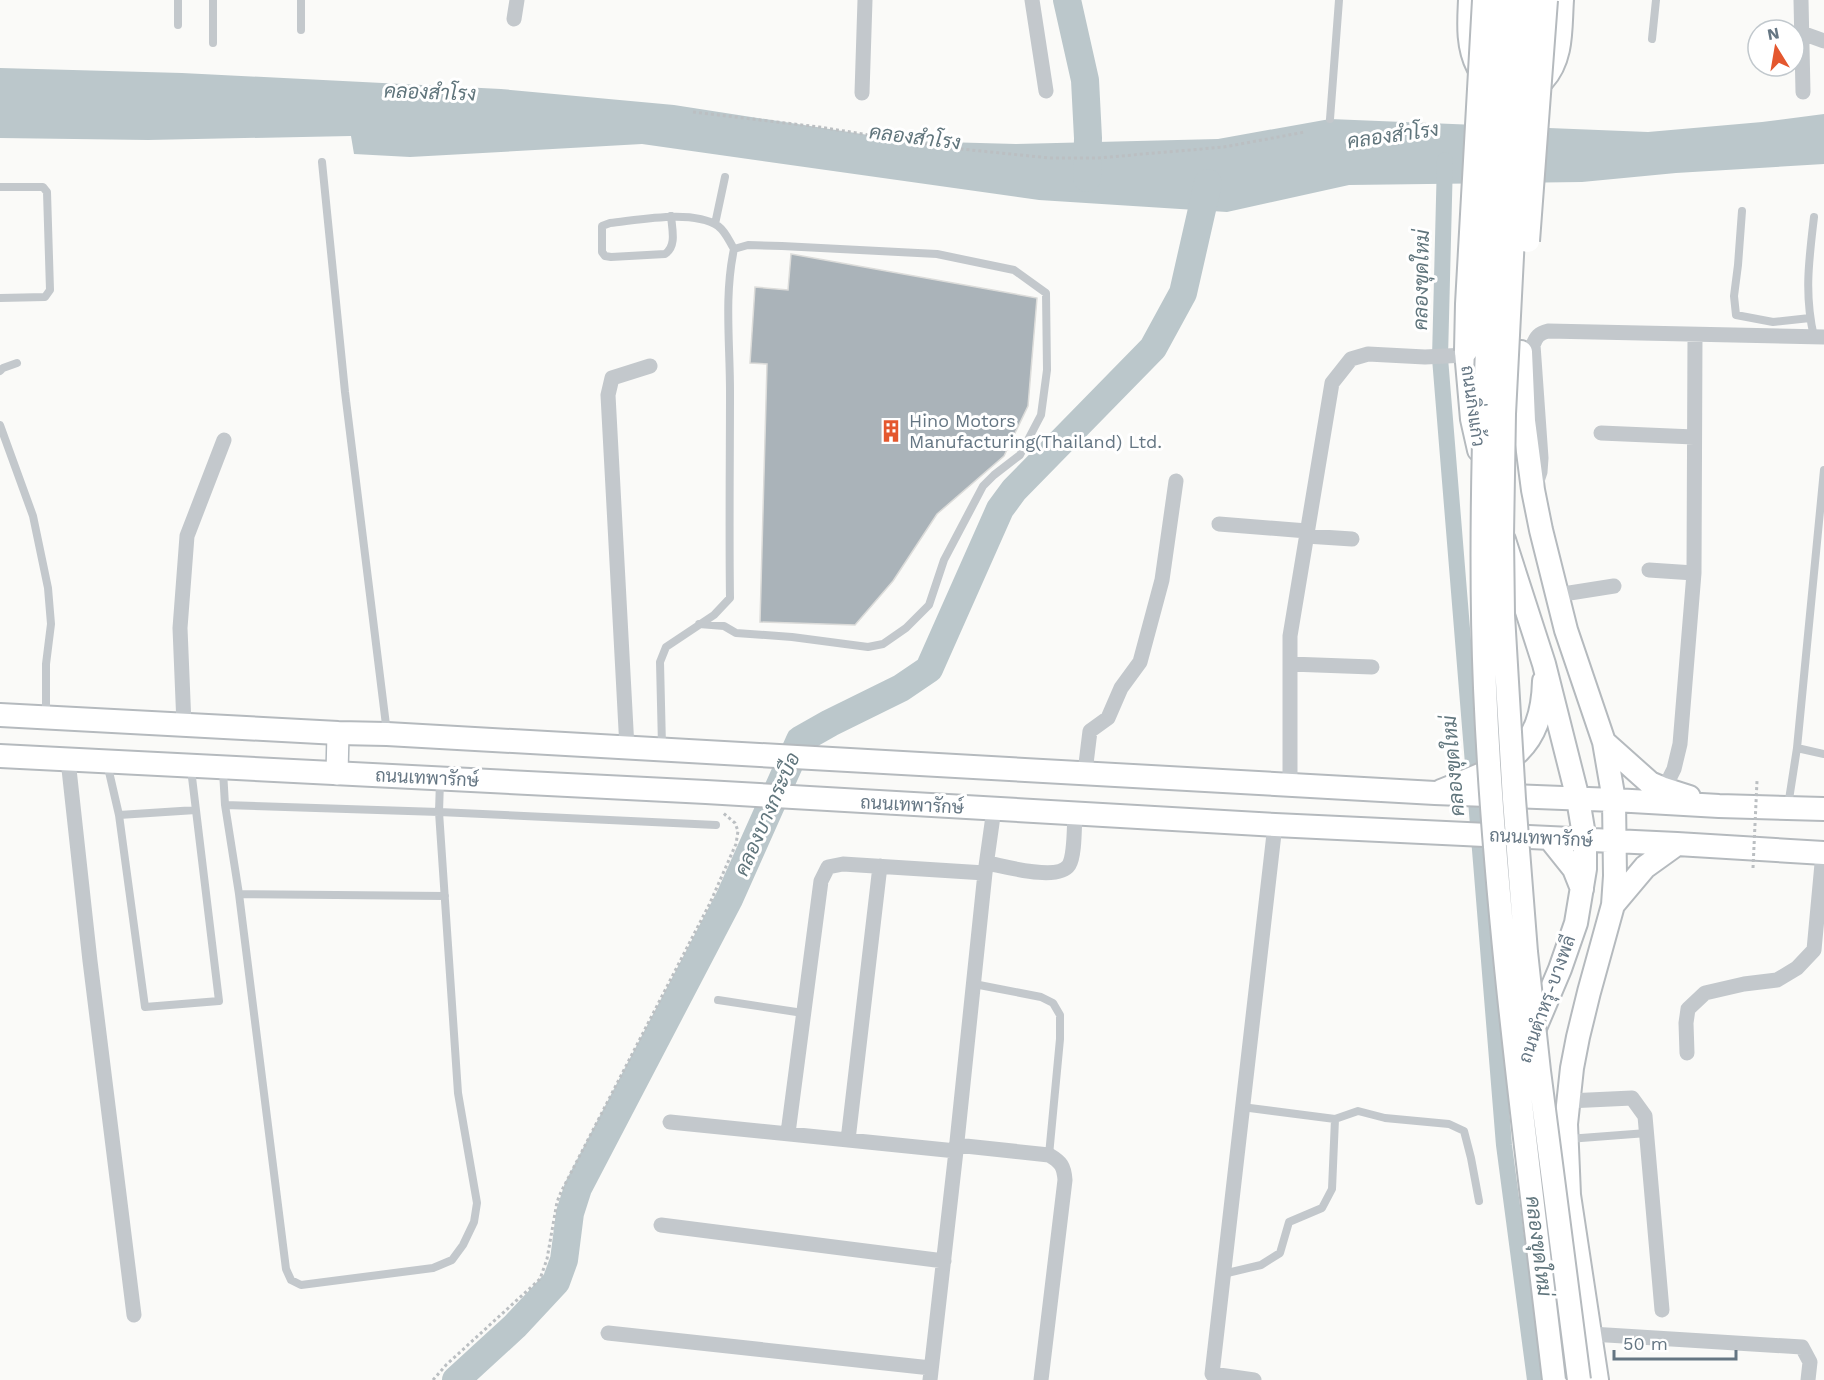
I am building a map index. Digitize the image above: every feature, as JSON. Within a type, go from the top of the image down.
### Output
[{"type":"main road","points":[[1470,0],[1468,27],[1474,58],[1479,68],[1488,77],[1543,80],[1555,63],[1558,53],[1562,0]]},
{"type":"main road","name":"ถนนกิ่งแก้ว","points":[[1484,0],[1467,304],[1460,353],[1491,500],[1545,664],[1578,799]]},
{"type":"main road","points":[[1506,0],[1485,382],[1483,566],[1485,689],[1504,951],[1554,1380]]},
{"type":"main road","points":[[1525,0],[1504,414],[1503,615],[1526,952],[1578,1380]]},
{"type":"main road","points":[[1546,0],[1521,330],[1524,421],[1533,490],[1557,595],[1566,630],[1604,742],[1614,800]]},
{"type":"main road","points":[[1435,793],[1497,768],[1518,754],[1529,741],[1538,722],[1544,690],[1545,664]]},
{"type":"main road","points":[[0,715],[387,734],[1435,793],[1824,809]]},
{"type":"main road","points":[[337,774],[338,733]]},
{"type":"main road","points":[[1604,742],[1650,783],[1719,806]]},
{"type":"main road","name":"ถนนเทพารักษ์","points":[[0,756],[222,766],[337,774],[706,792],[812,800],[1824,853]]},
{"type":"main road","name":"ถนนตำหรุ-บางพลี","points":[[1543,1380],[1516,1109],[1519,1081],[1526,1052],[1576,923],[1585,869],[1585,841],[1578,799]]},
{"type":"main road","name":"ถนนตำหรุ-บางพลี","points":[[1597,1380],[1569,1195],[1566,1139],[1568,1101],[1578,1037],[1613,904],[1614,800]]},
{"type":"main road","points":[[1550,839],[1574,869],[1582,889]]},
{"type":"main road","points":[[1613,904],[1645,867],[1677,844]]},
{"type":"street","points":[[514,19],[517,0]]},
{"type":"street","points":[[862,93],[865,0]]},
{"type":"street","points":[[1032,0],[1046,91]]},
{"type":"street","points":[[1801,0],[1802,18]]},
{"type":"street","points":[[1806,34],[1824,41]]},
{"type":"street","points":[[1803,78],[1803,92]]},
{"type":"street","points":[[1533,490],[1538,479],[1541,458],[1533,354],[1533,345],[1538,335],[1548,331],[1819,337]]},
{"type":"street","points":[[1664,789],[1674,770],[1680,744],[1694,573],[1695,335]]},
{"type":"street","points":[[1290,785],[1290,636],[1332,383],[1351,359],[1368,354],[1425,357],[1460,353]]},
{"type":"street","points":[[627,748],[608,395],[612,378],[650,366]]},
{"type":"street","points":[[1601,433],[1694,437]]},
{"type":"street","points":[[184,725],[180,628],[187,536],[224,440]]},
{"type":"street","points":[[1085,772],[1090,731],[1108,718],[1121,688],[1140,662],[1162,580],[1176,481]]},
{"type":"street","points":[[1219,524],[1352,539]]},
{"type":"street","points":[[1649,570],[1694,573]]},
{"type":"street","points":[[1557,595],[1614,586]]},
{"type":"street","points":[[1290,664],[1372,667]]},
{"type":"street","points":[[68,760],[90,961],[134,1315]]},
{"type":"street","points":[[608,1334],[930,1374],[994,809]]},
{"type":"street","points":[[788,1133],[820,881],[828,867],[843,864],[986,868],[1044,874],[1063,870],[1069,865],[1072,854],[1075,814]]},
{"type":"street","points":[[1254,1380],[1211,1377],[1275,825]]},
{"type":"street","points":[[1687,1053],[1688,1009],[1705,993],[1744,984],[1777,980],[1797,968],[1814,950],[1824,853]]},
{"type":"street","points":[[848,1140],[880,866]]},
{"type":"street","points":[[1568,1101],[1632,1098],[1645,1116],[1662,1310]]},
{"type":"street","points":[[670,1122],[848,1140],[1048,1155],[1059,1161],[1064,1169],[1065,1180],[1041,1380]]},
{"type":"street","points":[[661,1225],[944,1261]]},
{"type":"street","points":[[1591,1334],[1802,1347],[1810,1362],[1808,1380]]},
{"type":"lane","points":[[178,0],[178,25]]},
{"type":"lane","points":[[213,0],[213,43]]},
{"type":"lane","points":[[301,0],[301,30]]},
{"type":"lane","points":[[1330,119],[1339,0]]},
{"type":"lane","points":[[1652,39],[1656,0]]},
{"type":"lane","points":[[322,162],[345,392],[387,734]]},
{"type":"lane","points":[[715,224],[725,177]]},
{"type":"lane","points":[[0,187],[43,187],[47,192],[50,290],[45,297],[0,298]]},
{"type":"lane","points":[[1742,211],[1734,296],[1736,315],[1773,322],[1809,318]]},
{"type":"lane","points":[[662,750],[660,663],[666,647],[714,615],[730,598],[728,294],[734,249],[724,232],[715,224],[671,216],[610,223],[602,226],[602,252],[605,256],[665,254],[673,246],[671,216]]},
{"type":"lane","points":[[1814,217],[1807,300],[1809,318],[1819,337]]},
{"type":"lane","points":[[699,624],[724,626],[736,633],[792,637],[868,647],[883,644],[906,628],[929,605],[944,560],[983,486],[1020,455],[1041,415],[1047,370],[1046,293],[1014,270],[937,254],[771,245],[748,245],[734,249]]},
{"type":"lane","points":[[0,371],[17,363]]},
{"type":"lane","points":[[0,425],[33,516],[48,588],[51,624],[46,664],[46,718]]},
{"type":"lane","points":[[1787,807],[1797,748],[1824,470]]},
{"type":"lane","points":[[1797,748],[1824,754]]},
{"type":"lane","points":[[107,761],[119,815],[145,1007],[219,1001],[190,765]]},
{"type":"lane","points":[[222,766],[225,805],[239,894],[286,1269],[291,1280],[301,1285],[433,1269],[452,1260],[463,1245],[474,1222],[477,1203],[458,1093],[439,812],[440,779]]},
{"type":"lane","points":[[225,805],[716,825]]},
{"type":"lane","points":[[119,815],[196,810]]},
{"type":"lane","points":[[239,894],[445,896]]},
{"type":"lane","points":[[974,984],[1041,997],[1053,1003],[1060,1015],[1060,1039],[1048,1155]]},
{"type":"lane","points":[[718,1000],[803,1013]]},
{"type":"lane","points":[[1242,1107],[1335,1119],[1358,1111],[1385,1118],[1449,1124],[1464,1131],[1479,1201]]},
{"type":"lane","points":[[1223,1274],[1260,1265],[1280,1253],[1289,1222],[1322,1208],[1332,1189],[1335,1119]]},
{"type":"lane","points":[[1566,1139],[1647,1133]]},
{"type":"path","points":[[693,112],[819,127],[951,148],[1050,158],[1098,158],[1224,147],[1305,132]]},
{"type":"path","points":[[1753,868],[1757,781]]},
{"type":"path","points":[[433,1380],[446,1365],[540,1280],[547,1259],[561,1191],[710,903],[736,844],[738,831],[735,823],[706,792]]},
{"type":"water","name":"คลองสำโรง","points":[[0,68],[182,73],[501,89],[674,105],[907,141],[1016,144],[1218,139],[1330,119],[1648,132],[1824,114],[1824,164],[1676,173],[1582,182],[1349,185],[1227,212],[1039,200],[642,144],[410,157],[354,154],[351,136],[148,140],[0,138]]},
{"type":"building","name":"Hino Motors Manufacturing(Thailand) Ltd.","points":[[791,254],[1037,298],[1028,406],[1004,456],[937,514],[893,581],[855,625],[760,622],[767,364],[750,363],[755,287],[788,290]]},
{"type":"waterway","points":[[1067,0],[1085,80],[1088,138],[1087,178]]},
{"type":"waterway","name":"คลองขุดใหม่","points":[[1445,160],[1440,358],[1504,1145],[1535,1380]]},
{"type":"waterway","name":"คลองบางกระบือ","points":[[456,1380],[515,1326],[556,1282],[564,1260],[570,1213],[578,1188],[729,899],[800,740],[901,688],[929,669],[1000,509],[1014,490],[1153,348],[1183,293],[1208,183]]},
{"type":"place","name":"Hino Motors Manufacturing(Thailand) Ltd.","points":[[891,431]]}]
